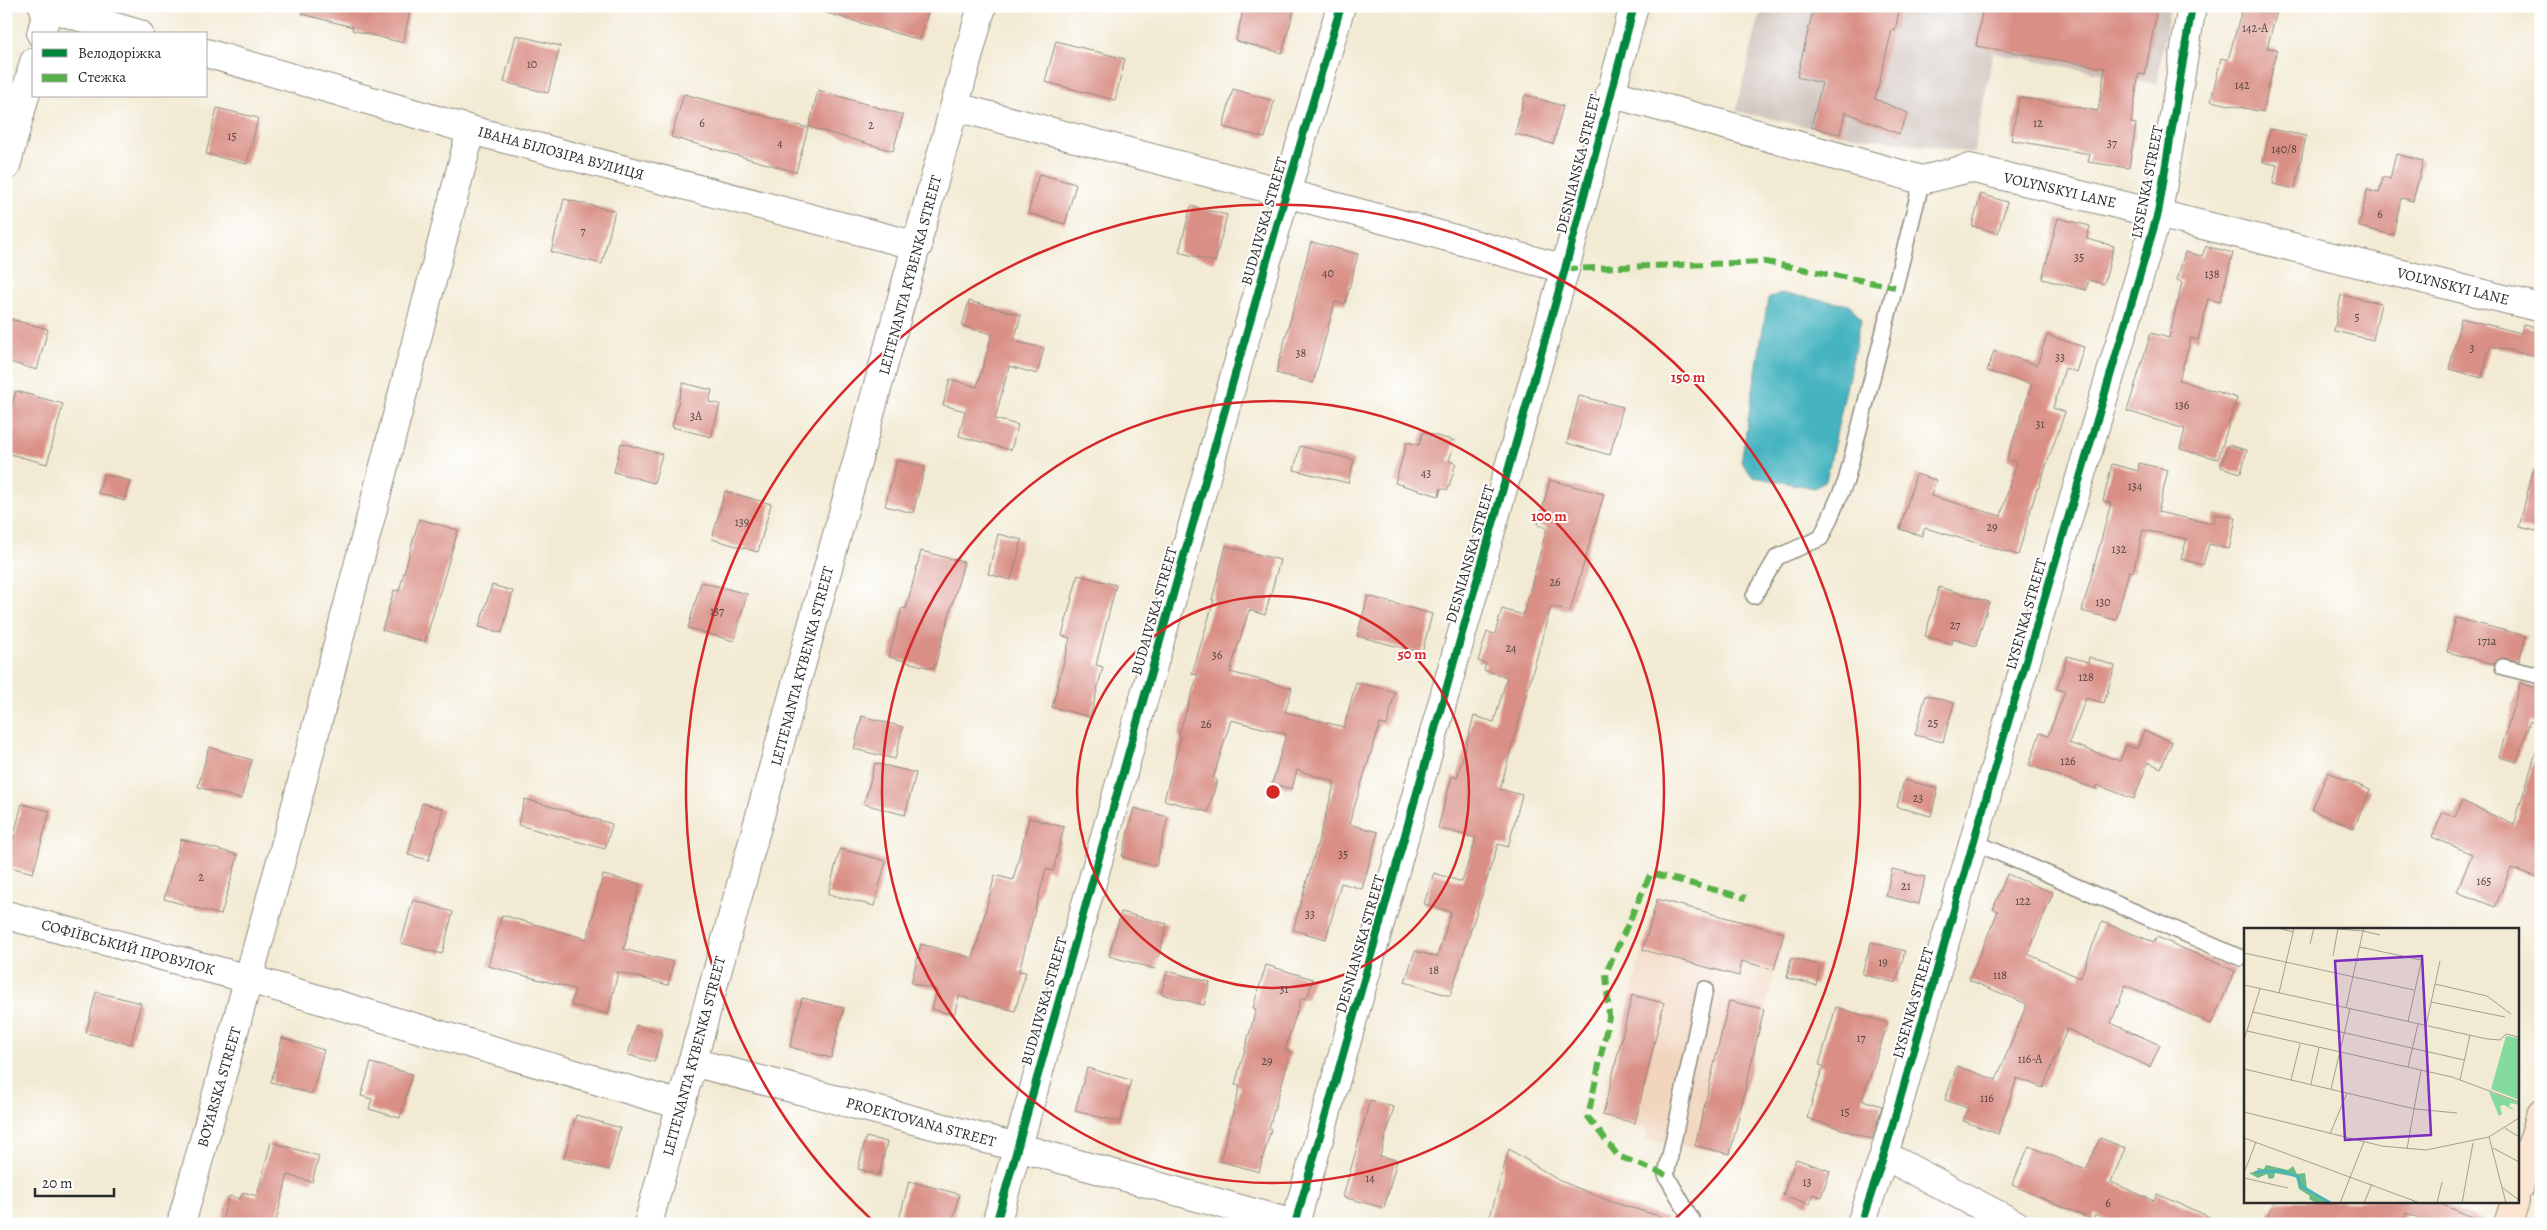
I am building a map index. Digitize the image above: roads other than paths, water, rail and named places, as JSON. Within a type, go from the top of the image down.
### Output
[{"type":"street","name":"LEITENANTA KYBENKA STREET","points":[[648,1224],[918,246],[982,6]]},
{"type":"street","name":"BUDAIVSKA STREET","points":[[996,1224],[1286,193],[1341,6]]},
{"type":"street","name":"DESNIANSKA STREET","points":[[1295,1224],[1565,269],[1634,6]]},
{"type":"street","name":"LYSENKA STREET","points":[[1861,1224],[1884,1155],[2158,213],[2192,6]]},
{"type":"street","points":[[41,32],[46,7],[132,32]]},
{"type":"street","name":"ІВАНА БІЛОЗІРА ВУЛИЦЯ","points":[[208,54],[471,130],[918,246]]},
{"type":"street","points":[[6,166],[32,69]]},
{"type":"street","name":"VOLYNSKYI LANE","points":[[1610,92],[1922,180],[1970,168],[2541,308]]},
{"type":"street","points":[[956,107],[1286,193],[1565,269]]},
{"type":"street","name":"BOYARSKA STREET","points":[[181,1224],[249,979],[471,130]]},
{"type":"street","name":"СОФІЇВСЬКИЙ ПРОВУЛОК","points":[[6,915],[249,979],[681,1105]]},
{"type":"street","name":"PROEKTOVANA STREET","points":[[692,1062],[1017,1147],[1295,1224]]},
{"type":"street","points":[[2520,1182],[2541,1114]]},
{"type":"street","points":[[1884,1155],[2015,1224]]},
{"type":"street","points":[[2508,1224],[2515,1202]]},
{"type":"lane","points":[[1754,596],[1777,557],[1821,538],[1846,481],[1922,180]]},
{"type":"lane","points":[[2503,667],[2541,676]]},
{"type":"lane","points":[[1974,842],[2240,958]]},
{"type":"lane","points":[[1694,1224],[1666,1175],[1705,988]]},
{"type":"water","points":[[1780,293],[1850,305],[1861,320],[1826,481],[1815,488],[1753,477],[1741,462],[1768,299]]}]
